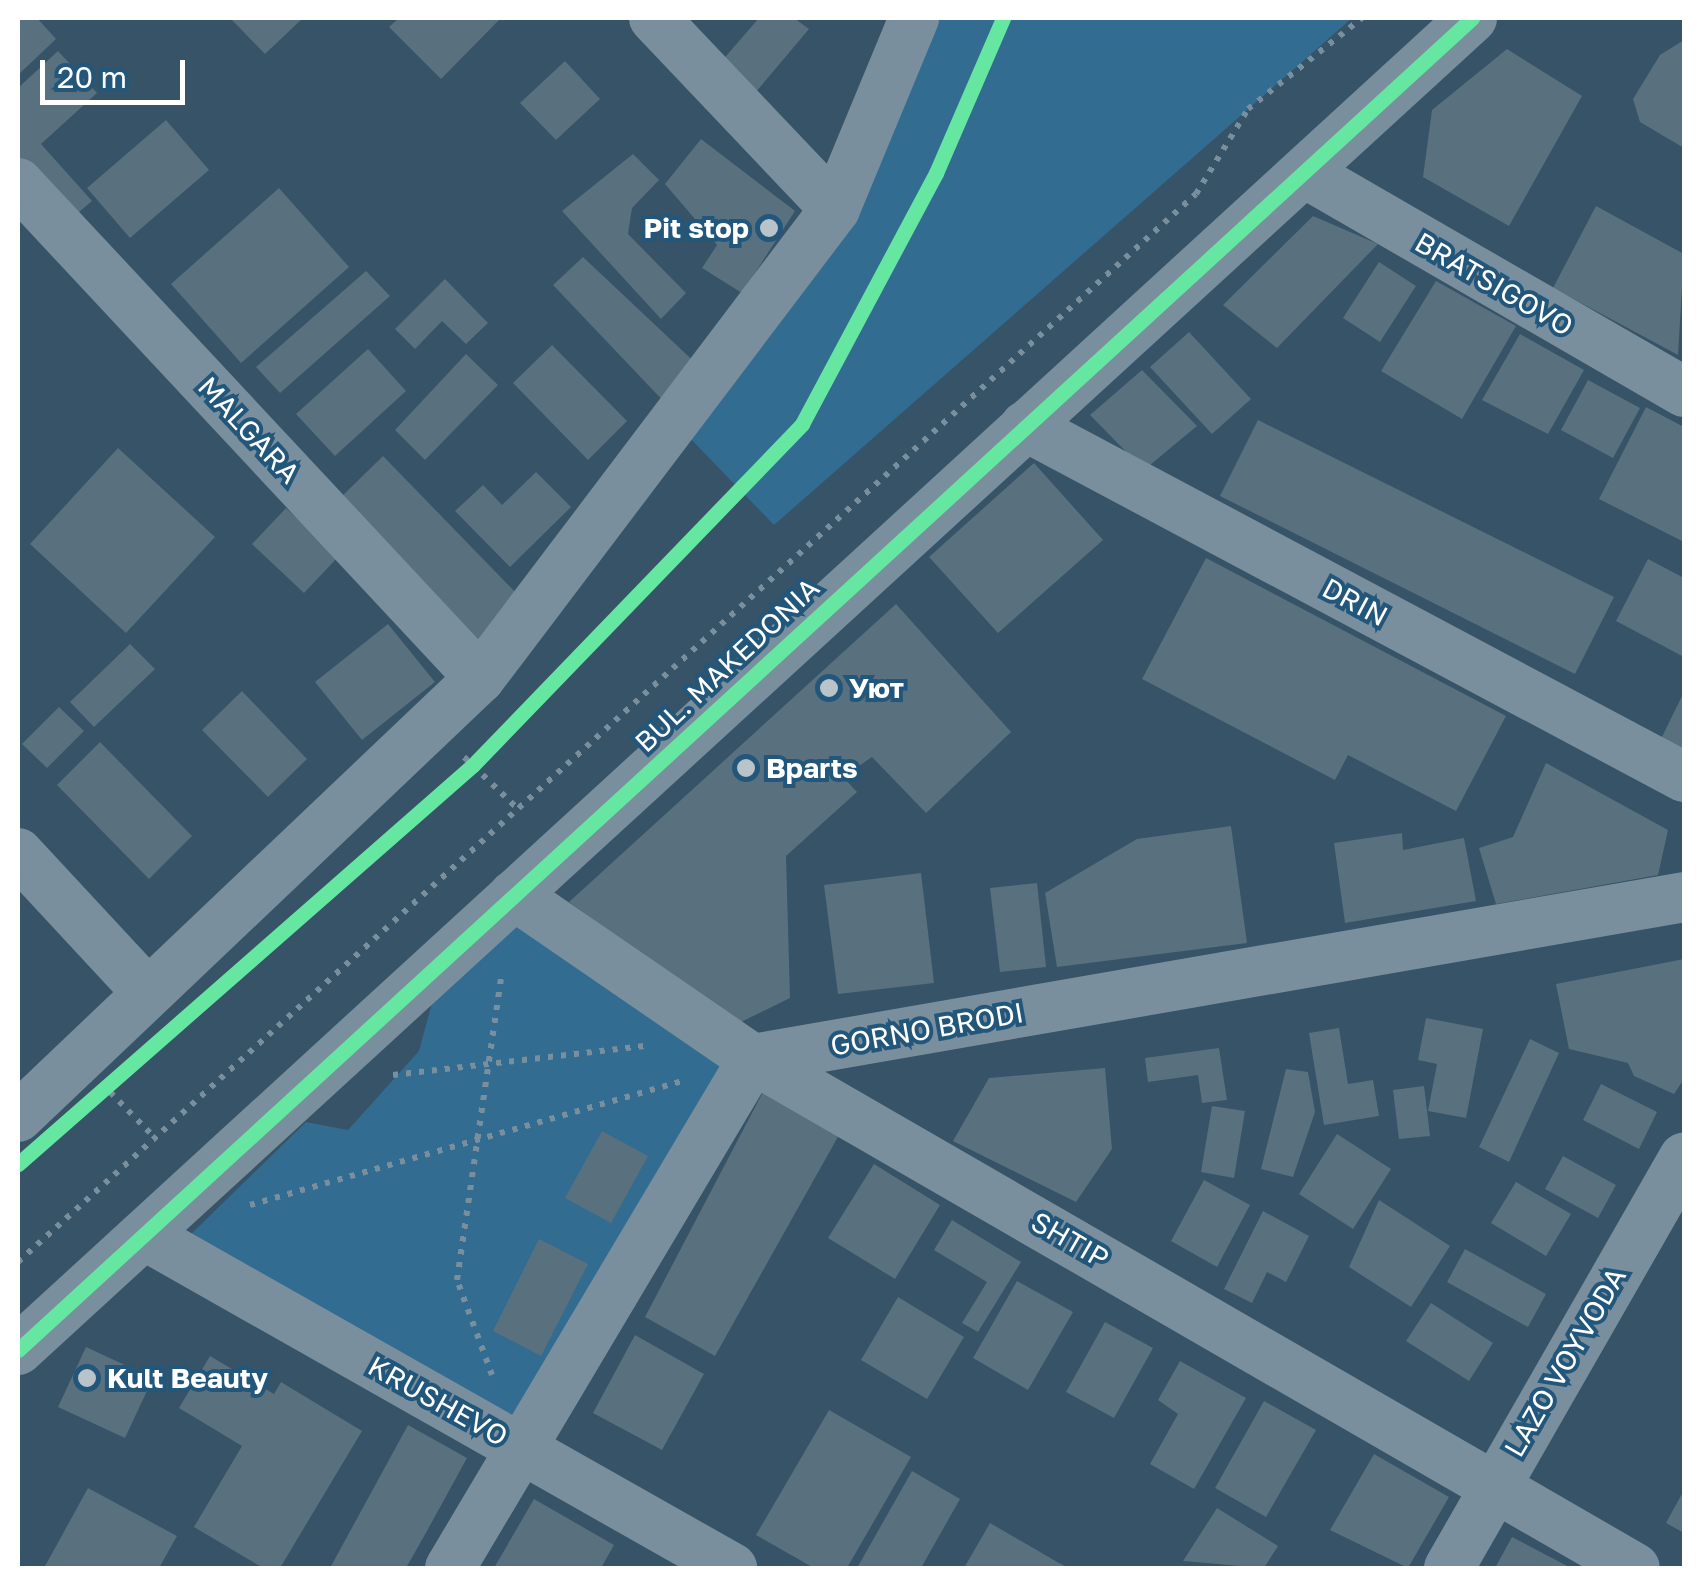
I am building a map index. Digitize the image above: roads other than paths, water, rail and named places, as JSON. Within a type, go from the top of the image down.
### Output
[{"type":"street","points":[[654,18],[835,209]]},
{"type":"street","points":[[18,1116],[480,678],[835,209],[914,18]]},
{"type":"street","name":"BUL. MAKEDONIA","points":[[18,1350],[1472,18]]},
{"type":"street","name":"BRATSIGOVO","points":[[1304,173],[1684,392]]},
{"type":"street","name":"MALGARA","points":[[18,183],[480,678]]},
{"type":"street","name":"DRIN","points":[[1024,426],[1684,778]]},
{"type":"street","points":[[18,853],[148,994]]},
{"type":"street","name":"SHTIP","points":[[514,895],[736,1048],[1494,1482],[1635,1568]]},
{"type":"street","name":"GORNO BRODI","points":[[736,1048],[1684,897]]},
{"type":"street","points":[[450,1568],[736,1048]]},
{"type":"street","name":"LAZO VOYVODA","points":[[1448,1568],[1684,1157]]},
{"type":"street","name":"KRUSHEVO","points":[[144,1235],[732,1568]]},
{"type":"place","name":"Pit stop","points":[[769,228]]},
{"type":"place","name":"Уют","points":[[829,688]]},
{"type":"place","name":"Bparts","points":[[746,768]]},
{"type":"place","name":"Kult Beauty","points":[[87,1378]]}]
